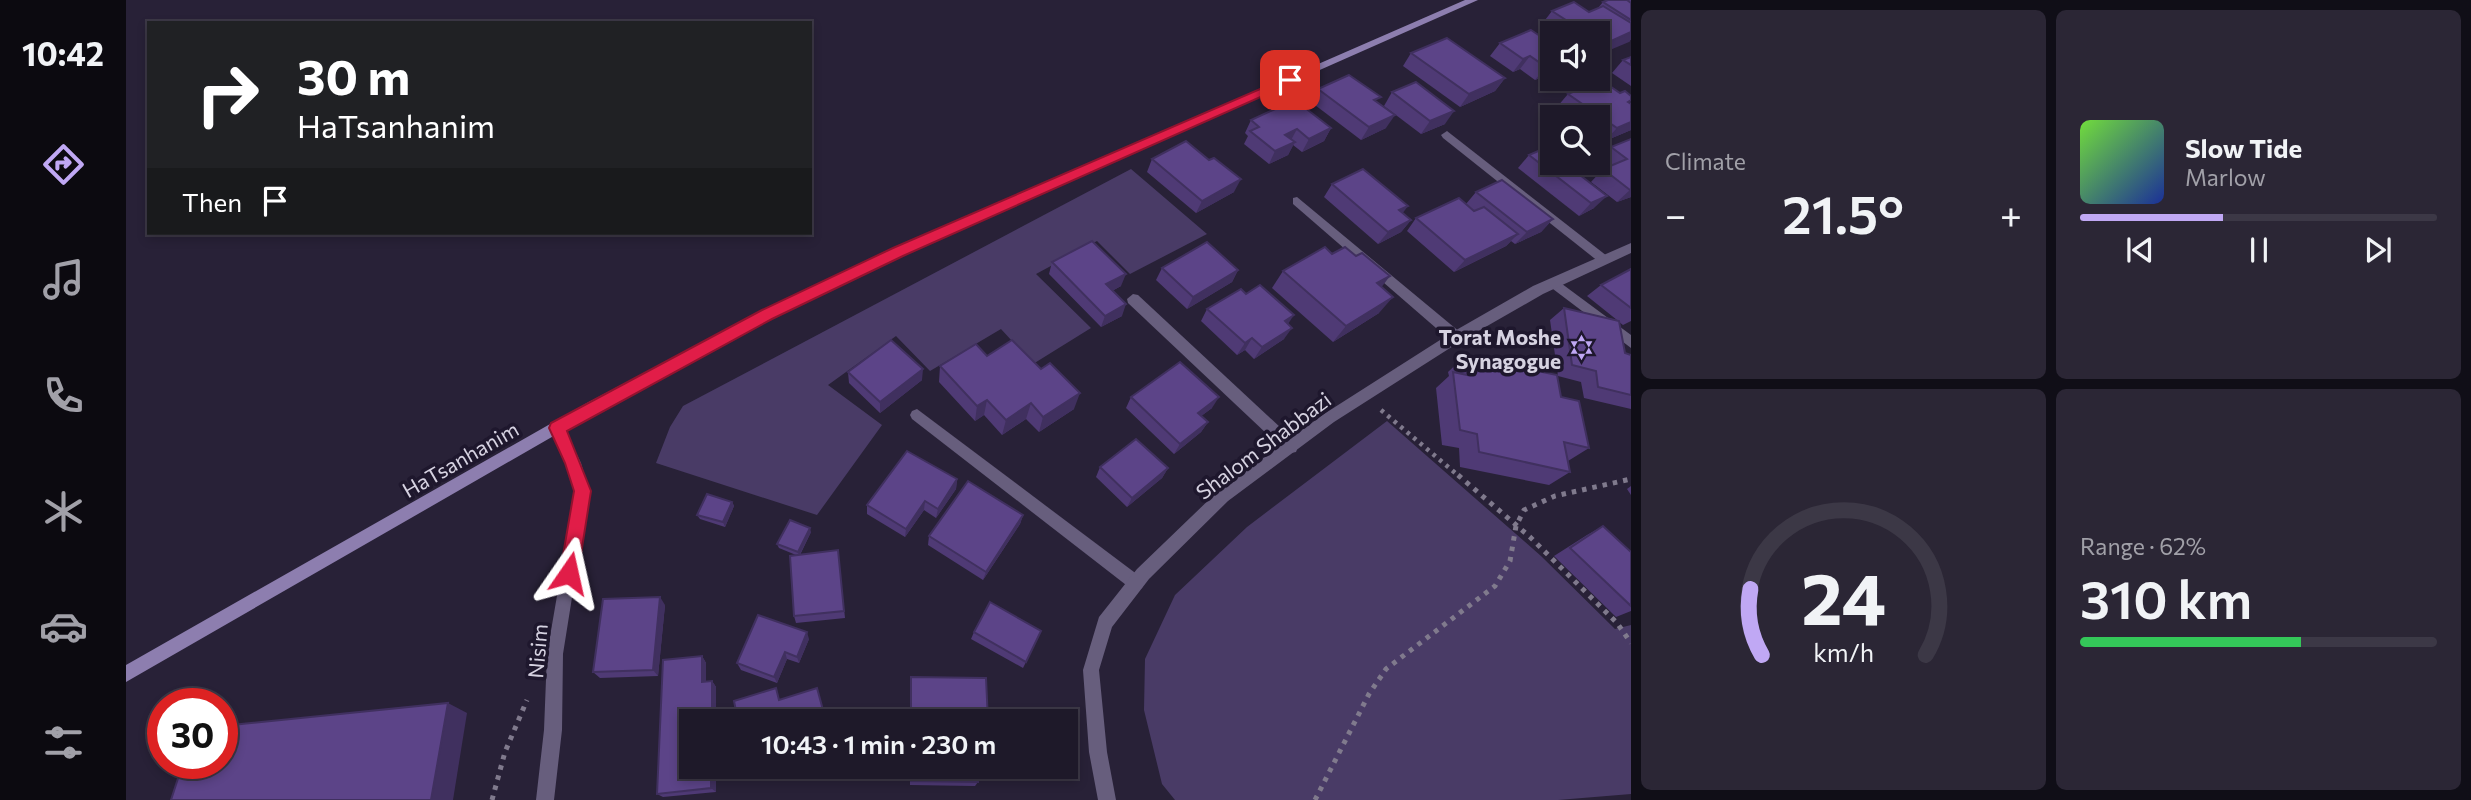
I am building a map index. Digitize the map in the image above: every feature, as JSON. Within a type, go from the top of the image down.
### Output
[{"type":"main road","name":"HaTsanhanim","points":[[126,674],[557,428],[767,314],[898,252],[1473,0]]},
{"type":"street","points":[[1447,135],[1603,259]]},
{"type":"street","points":[[1297,201],[1456,337]]},
{"type":"street","name":"Shalom Shabbazi","points":[[1107,800],[1098,752],[1091,670],[1105,623],[1136,583],[1223,496],[1365,395],[1456,337],[1554,283],[1631,248]]},
{"type":"street","points":[[1554,283],[1631,343]]},
{"type":"street","points":[[1133,299],[1291,447]]},
{"type":"street","points":[[917,415],[1136,583]]},
{"type":"street","name":"Nisim","points":[[545,800],[553,730],[555,654],[582,491],[557,428]]},
{"type":"path","points":[[1365,395],[1516,526],[1617,623],[1631,643]]},
{"type":"path","points":[[1315,800],[1369,694],[1385,669],[1494,586],[1510,561],[1516,526],[1524,510],[1555,496],[1631,479]]},
{"type":"path","points":[[492,800],[505,752],[530,693]]},
{"type":"shaded area","points":[[1131,169],[1207,234],[1130,274],[1097,241],[1036,274],[1091,328],[1033,364],[1001,329],[930,371],[896,336],[828,385],[882,425],[817,515],[656,463],[670,427],[683,406]]},
{"type":"shaded area","points":[[1387,421],[1541,556],[1615,629],[1631,625],[1631,794],[1558,800],[1175,800],[1162,784],[1144,710],[1145,659],[1175,595],[1247,527]]},
{"type":"building","points":[[1627,0],[1631,3],[1631,20],[1603,2]]},
{"type":"building","points":[[1574,2],[1589,12],[1603,6],[1631,23],[1631,32],[1610,42],[1610,21],[1567,21],[1552,11]]},
{"type":"building","points":[[1531,30],[1540,36],[1540,63],[1530,56],[1523,59],[1500,43]]},
{"type":"building","points":[[1447,38],[1505,78],[1469,94],[1411,53]]},
{"type":"building","points":[[1631,57],[1631,65],[1623,60]]},
{"type":"building","points":[[1349,75],[1381,97],[1374,100],[1395,115],[1369,127],[1318,89]]},
{"type":"building","points":[[1416,82],[1454,111],[1430,121],[1392,92]]},
{"type":"building","points":[[1610,86],[1620,93],[1625,91],[1631,96],[1628,102],[1631,104],[1631,122],[1617,128],[1610,123],[1610,105],[1584,105],[1568,94],[1575,91],[1610,91]]},
{"type":"building","points":[[1295,100],[1331,128],[1309,139],[1297,129],[1285,135],[1295,142],[1275,151],[1250,131],[1259,127],[1251,120]]},
{"type":"building","points":[[1631,139],[1630,190],[1610,174],[1610,166],[1627,159],[1611,147]]},
{"type":"building","points":[[1186,141],[1209,160],[1214,158],[1241,179],[1202,201],[1152,159]]},
{"type":"building","points":[[1540,150],[1540,164],[1529,155]]},
{"type":"building","points":[[1363,169],[1408,206],[1399,210],[1411,220],[1388,232],[1332,184]]},
{"type":"building","points":[[1555,175],[1580,175],[1607,196],[1591,203]]},
{"type":"building","points":[[1502,180],[1553,219],[1527,232],[1476,192]]},
{"type":"building","points":[[1459,198],[1474,211],[1484,207],[1518,234],[1465,260],[1416,218]]},
{"type":"building","points":[[1092,241],[1126,274],[1106,284],[1126,304],[1105,316],[1052,262]]},
{"type":"building","points":[[1207,242],[1238,270],[1193,297],[1162,268]]},
{"type":"building","points":[[1325,247],[1332,254],[1345,247],[1356,256],[1362,253],[1390,276],[1377,283],[1393,297],[1346,326],[1283,271]]},
{"type":"building","points":[[1631,269],[1631,308],[1601,285]]},
{"type":"building","points":[[1260,285],[1294,315],[1285,321],[1292,328],[1262,347],[1252,338],[1245,343],[1207,309],[1241,289],[1246,294]]},
{"type":"building","points":[[1564,308],[1619,321],[1625,353],[1631,355],[1631,395],[1598,387],[1596,371],[1572,365]]},
{"type":"building","points":[[891,340],[923,369],[880,402],[848,372]]},
{"type":"building","points":[[1012,340],[1041,369],[1050,363],[1080,393],[1043,417],[1031,403],[1006,420],[987,400],[977,406],[940,366],[976,344],[987,356]]},
{"type":"building","points":[[1465,356],[1557,375],[1561,397],[1579,401],[1589,448],[1564,442],[1570,472],[1479,452],[1477,434],[1460,430],[1453,372],[1467,375]]},
{"type":"building","points":[[1180,362],[1219,397],[1198,413],[1208,422],[1180,444],[1131,397]]},
{"type":"building","points":[[1136,439],[1168,468],[1132,498],[1100,467]]},
{"type":"building","points":[[907,451],[957,479],[938,509],[925,501],[906,529],[867,505]]},
{"type":"building","points":[[968,481],[1023,515],[986,572],[929,536]]},
{"type":"building","points":[[707,494],[732,502],[723,522],[697,515]]},
{"type":"building","points":[[790,520],[810,528],[798,552],[777,544]]},
{"type":"building","points":[[1603,526],[1631,552],[1631,606],[1570,548]]},
{"type":"building","points":[[838,550],[844,611],[794,616],[790,556]]},
{"type":"building","points":[[660,597],[653,670],[593,672],[603,599]]},
{"type":"building","points":[[990,602],[1041,631],[1026,662],[974,632]]},
{"type":"building","points":[[758,615],[807,632],[797,657],[785,652],[774,677],[737,663]]},
{"type":"building","points":[[702,656],[702,682],[712,681],[712,709],[679,709],[679,779],[711,779],[711,788],[657,794],[663,660]]},
{"type":"building","points":[[911,677],[986,678],[987,709],[911,709]]},
{"type":"building","points":[[776,688],[779,700],[817,688],[823,709],[736,709],[734,701]]},
{"type":"building","points":[[448,703],[431,800],[171,800],[178,779],[238,779],[238,724]]},
{"type":"building","points":[[978,779],[978,782],[911,781]]},
{"type":"place","name":"Torat Moshe Synagogue","points":[[1581,348]]},
{"type":"route","points":[[569,573],[582,491],[557,428],[767,314],[898,252],[1290,80]]}]
